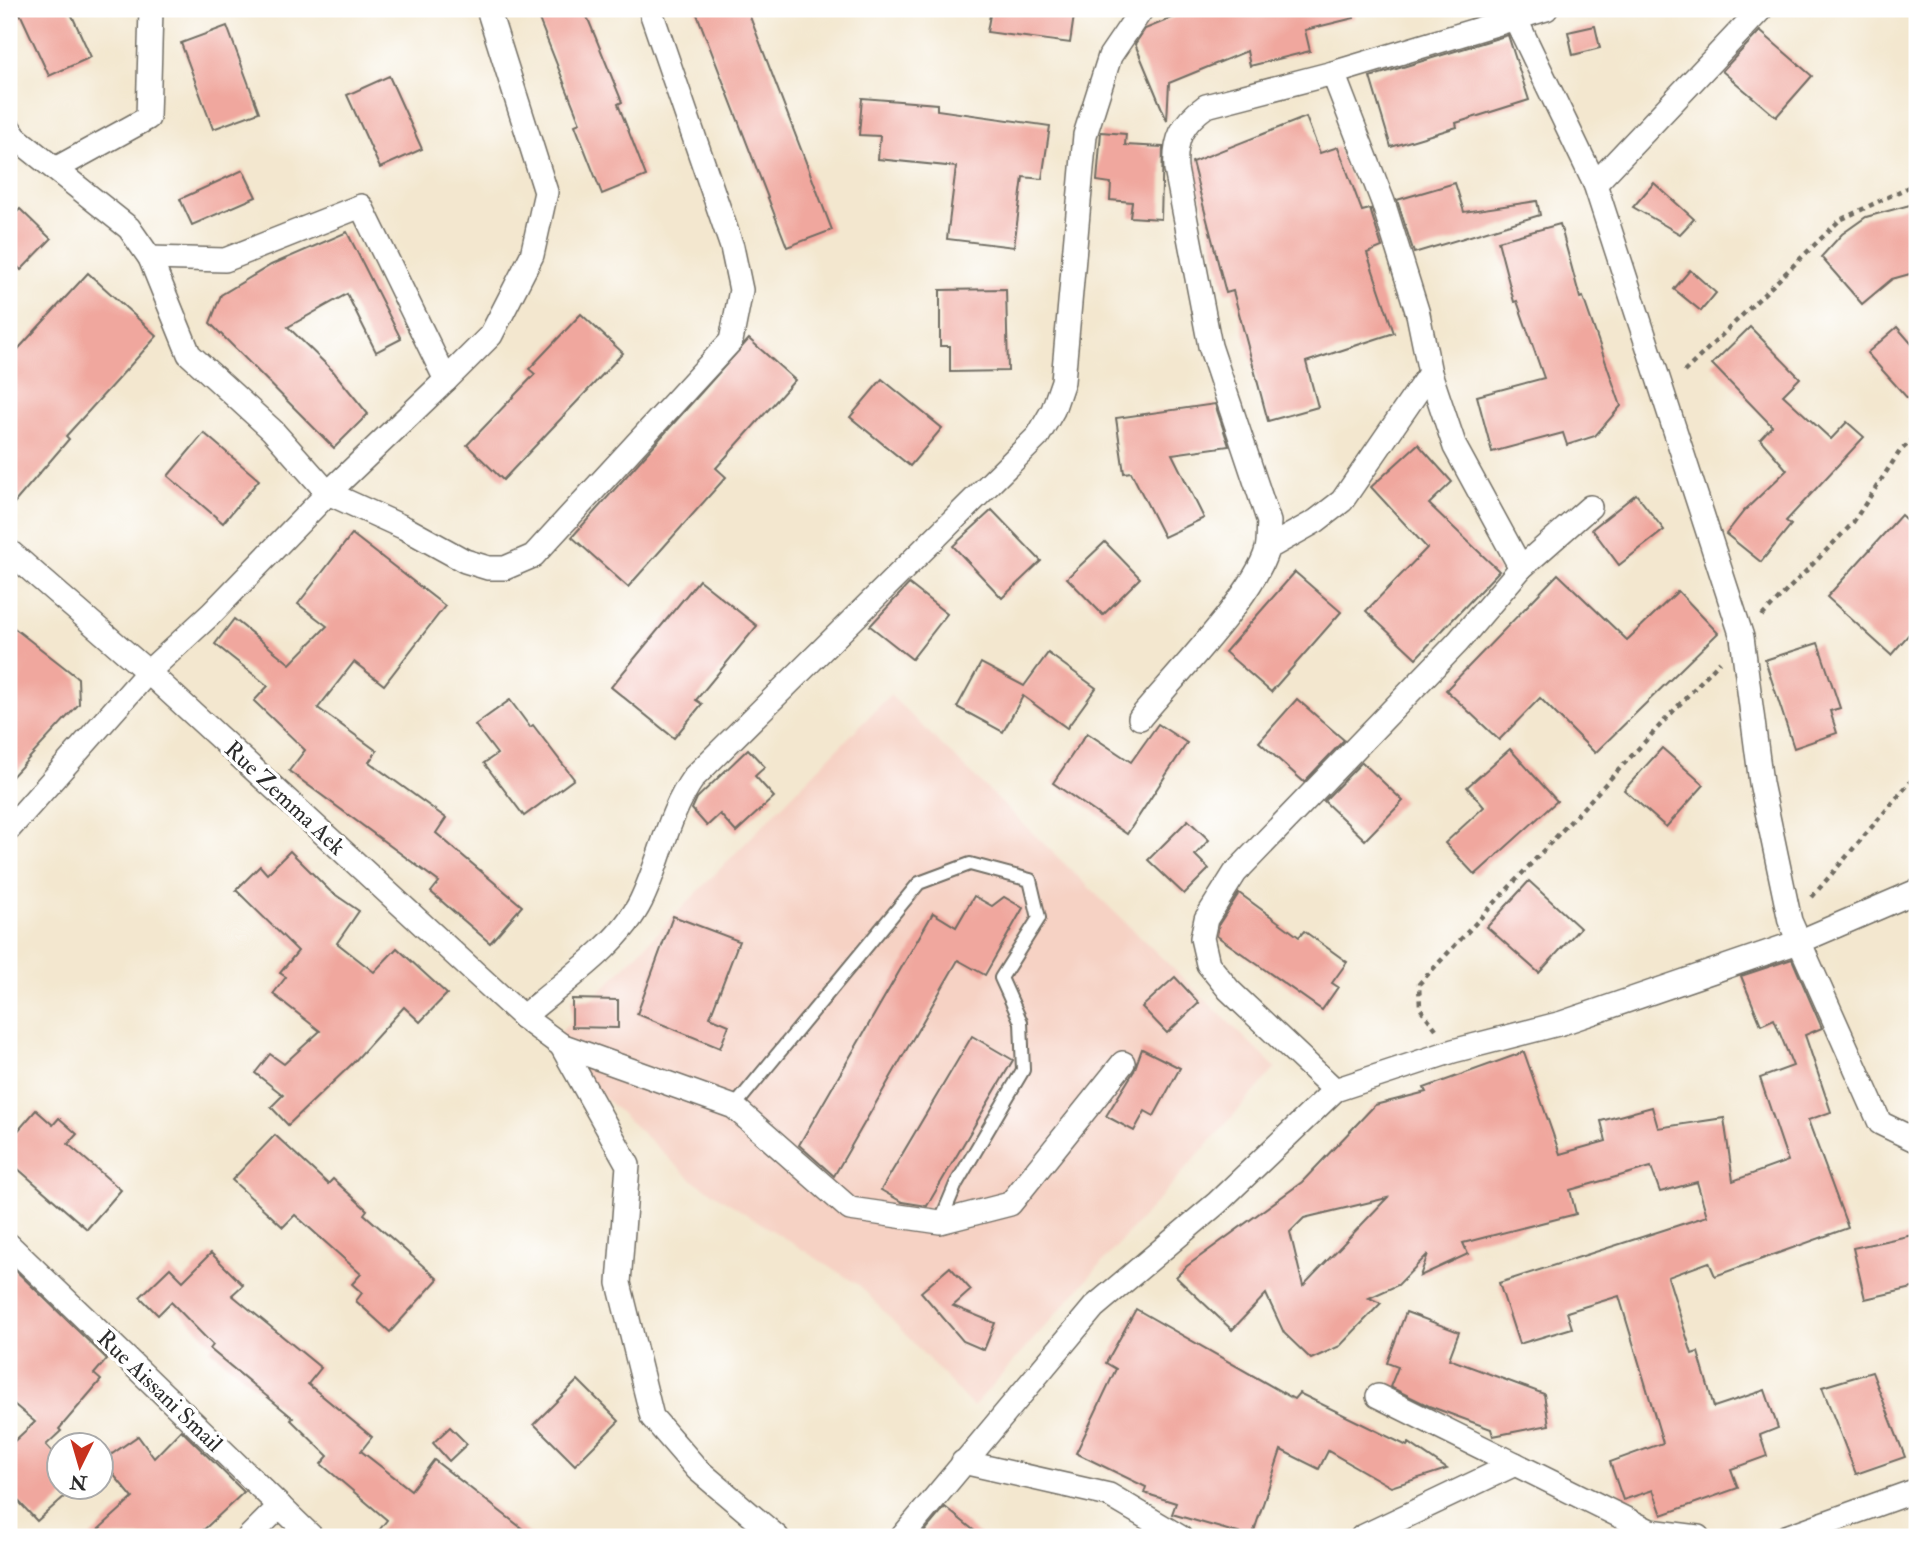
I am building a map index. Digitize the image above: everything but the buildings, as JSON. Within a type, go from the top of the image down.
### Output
[{"type":"street","points":[[57,168],[148,118],[151,9]]},
{"type":"street","points":[[9,829],[148,672],[212,613],[328,493],[491,335],[532,255],[546,192],[488,9]]},
{"type":"street","points":[[9,128],[16,138],[129,228],[150,258],[189,354],[272,430],[328,493],[405,527],[465,561],[488,568],[505,568],[533,556],[731,341],[741,290],[732,247],[650,9]]},
{"type":"street","points":[[523,1017],[611,941],[626,923],[650,881],[675,808],[694,777],[1038,436],[1054,410],[1063,381],[1085,135],[1110,56],[1142,9]]},
{"type":"street","points":[[1140,718],[1242,595],[1259,571],[1268,548],[1269,522],[1210,346],[1175,150],[1185,125],[1206,106],[1332,73],[1546,9]]},
{"type":"street","points":[[1595,184],[1761,9]]},
{"type":"street","points":[[1516,20],[1595,184],[1742,637],[1761,783],[1796,931],[1880,1123],[1917,1141]]},
{"type":"street","points":[[1332,73],[1383,202],[1418,314],[1430,373],[1455,447],[1521,568]]},
{"type":"street","points":[[150,258],[225,260],[361,206],[446,380]]},
{"type":"street","points":[[1268,548],[1316,521],[1342,501],[1430,373]]},
{"type":"street","points":[[1335,1090],[1229,989],[1208,964],[1202,939],[1206,919],[1235,873],[1457,643],[1521,568],[1590,507]]},
{"type":"street","name":"Rue Zemma Aek","points":[[9,551],[148,672],[523,1017],[561,1045]]},
{"type":"street","points":[[902,1537],[963,1462],[1004,1419],[1094,1307],[1217,1203],[1335,1090],[1453,1051],[1562,1023],[1796,931],[1917,891]]},
{"type":"street","points":[[561,1045],[734,1107],[849,1209],[940,1222],[1010,1204],[1123,1063]]},
{"type":"street","points":[[561,1045],[628,1165],[619,1283],[652,1417],[697,1469],[777,1537]]},
{"type":"street","name":"Rue Aissani Smail","points":[[9,1245],[312,1537]]},
{"type":"street","points":[[1378,1396],[1650,1531],[1698,1537]]},
{"type":"street","points":[[963,1462],[1109,1495],[1180,1537]]},
{"type":"street","points":[[1362,1537],[1515,1464]]},
{"type":"street","points":[[1786,1537],[1917,1490]]},
{"type":"street","points":[[249,1537],[280,1506]]},
{"type":"lane","points":[[734,1107],[919,883],[971,864],[1030,880],[1039,918],[1001,978],[1021,1022],[1023,1070],[957,1184],[940,1222]]},
{"type":"path","points":[[1662,393],[1840,220],[1917,183]]},
{"type":"path","points":[[1453,1051],[1420,1008],[1419,984],[1742,637],[1852,524],[1900,451],[1917,436]]},
{"type":"path","points":[[1796,931],[1917,774]]},
{"type":"shaded area","points":[[890,695],[1276,1068],[973,1407],[860,1286],[691,1179],[548,1045]]}]
